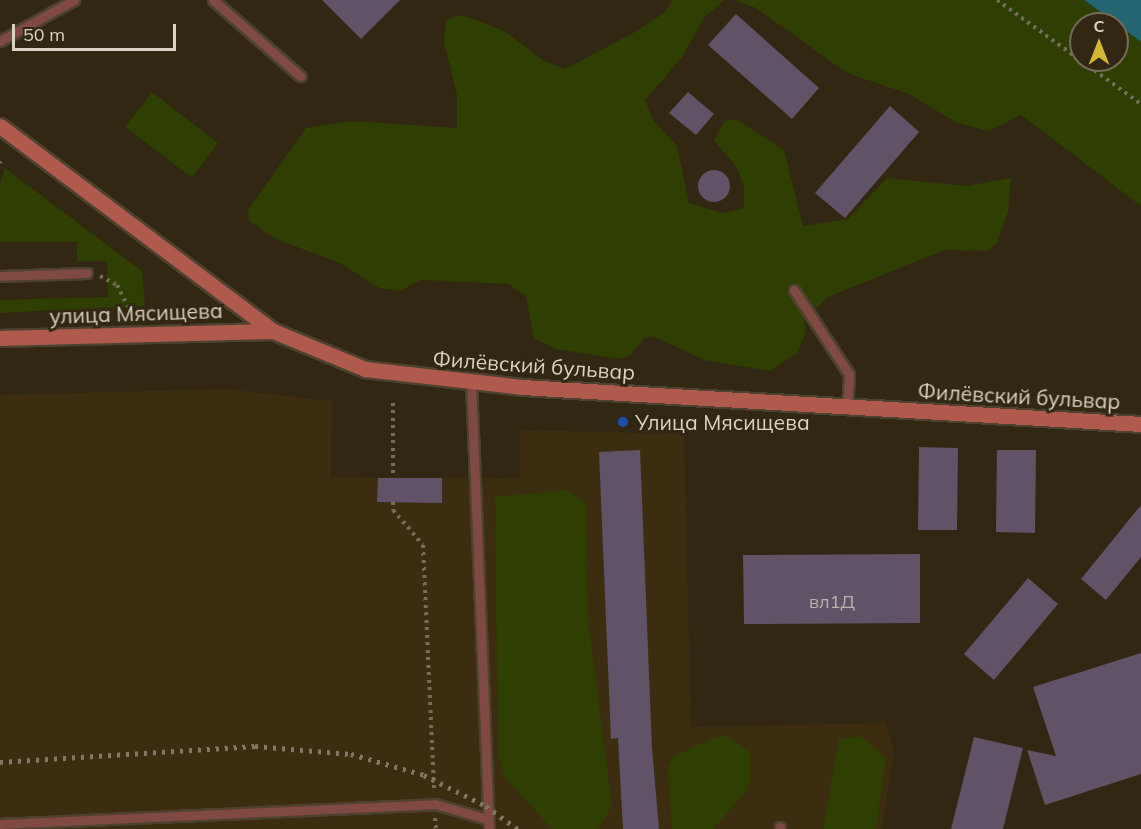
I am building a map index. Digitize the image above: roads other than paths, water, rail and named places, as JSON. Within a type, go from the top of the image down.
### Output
[{"type":"street","name":"Филёвский бульвар","points":[[0,126],[273,331],[365,369],[471,382],[848,408],[1141,424]]},
{"type":"street","name":"улица Мясищева","points":[[0,338],[273,331]]},
{"type":"lane","points":[[0,41],[74,0]]},
{"type":"lane","points":[[213,0],[300,76]]},
{"type":"lane","points":[[0,276],[87,273]]},
{"type":"lane","points":[[794,290],[849,374],[848,408]]},
{"type":"lane","points":[[471,382],[486,819],[489,829]]},
{"type":"lane","points":[[0,824],[435,804],[486,819]]},
{"type":"water","points":[[1084,0],[1141,0],[1141,42],[1129,33],[1129,12],[1100,12]]},
{"type":"railway","points":[[0,762],[255,746],[351,754],[424,775],[486,806],[518,829]]},
{"type":"place","name":"Улица Мясищева","points":[[623,422]]}]
